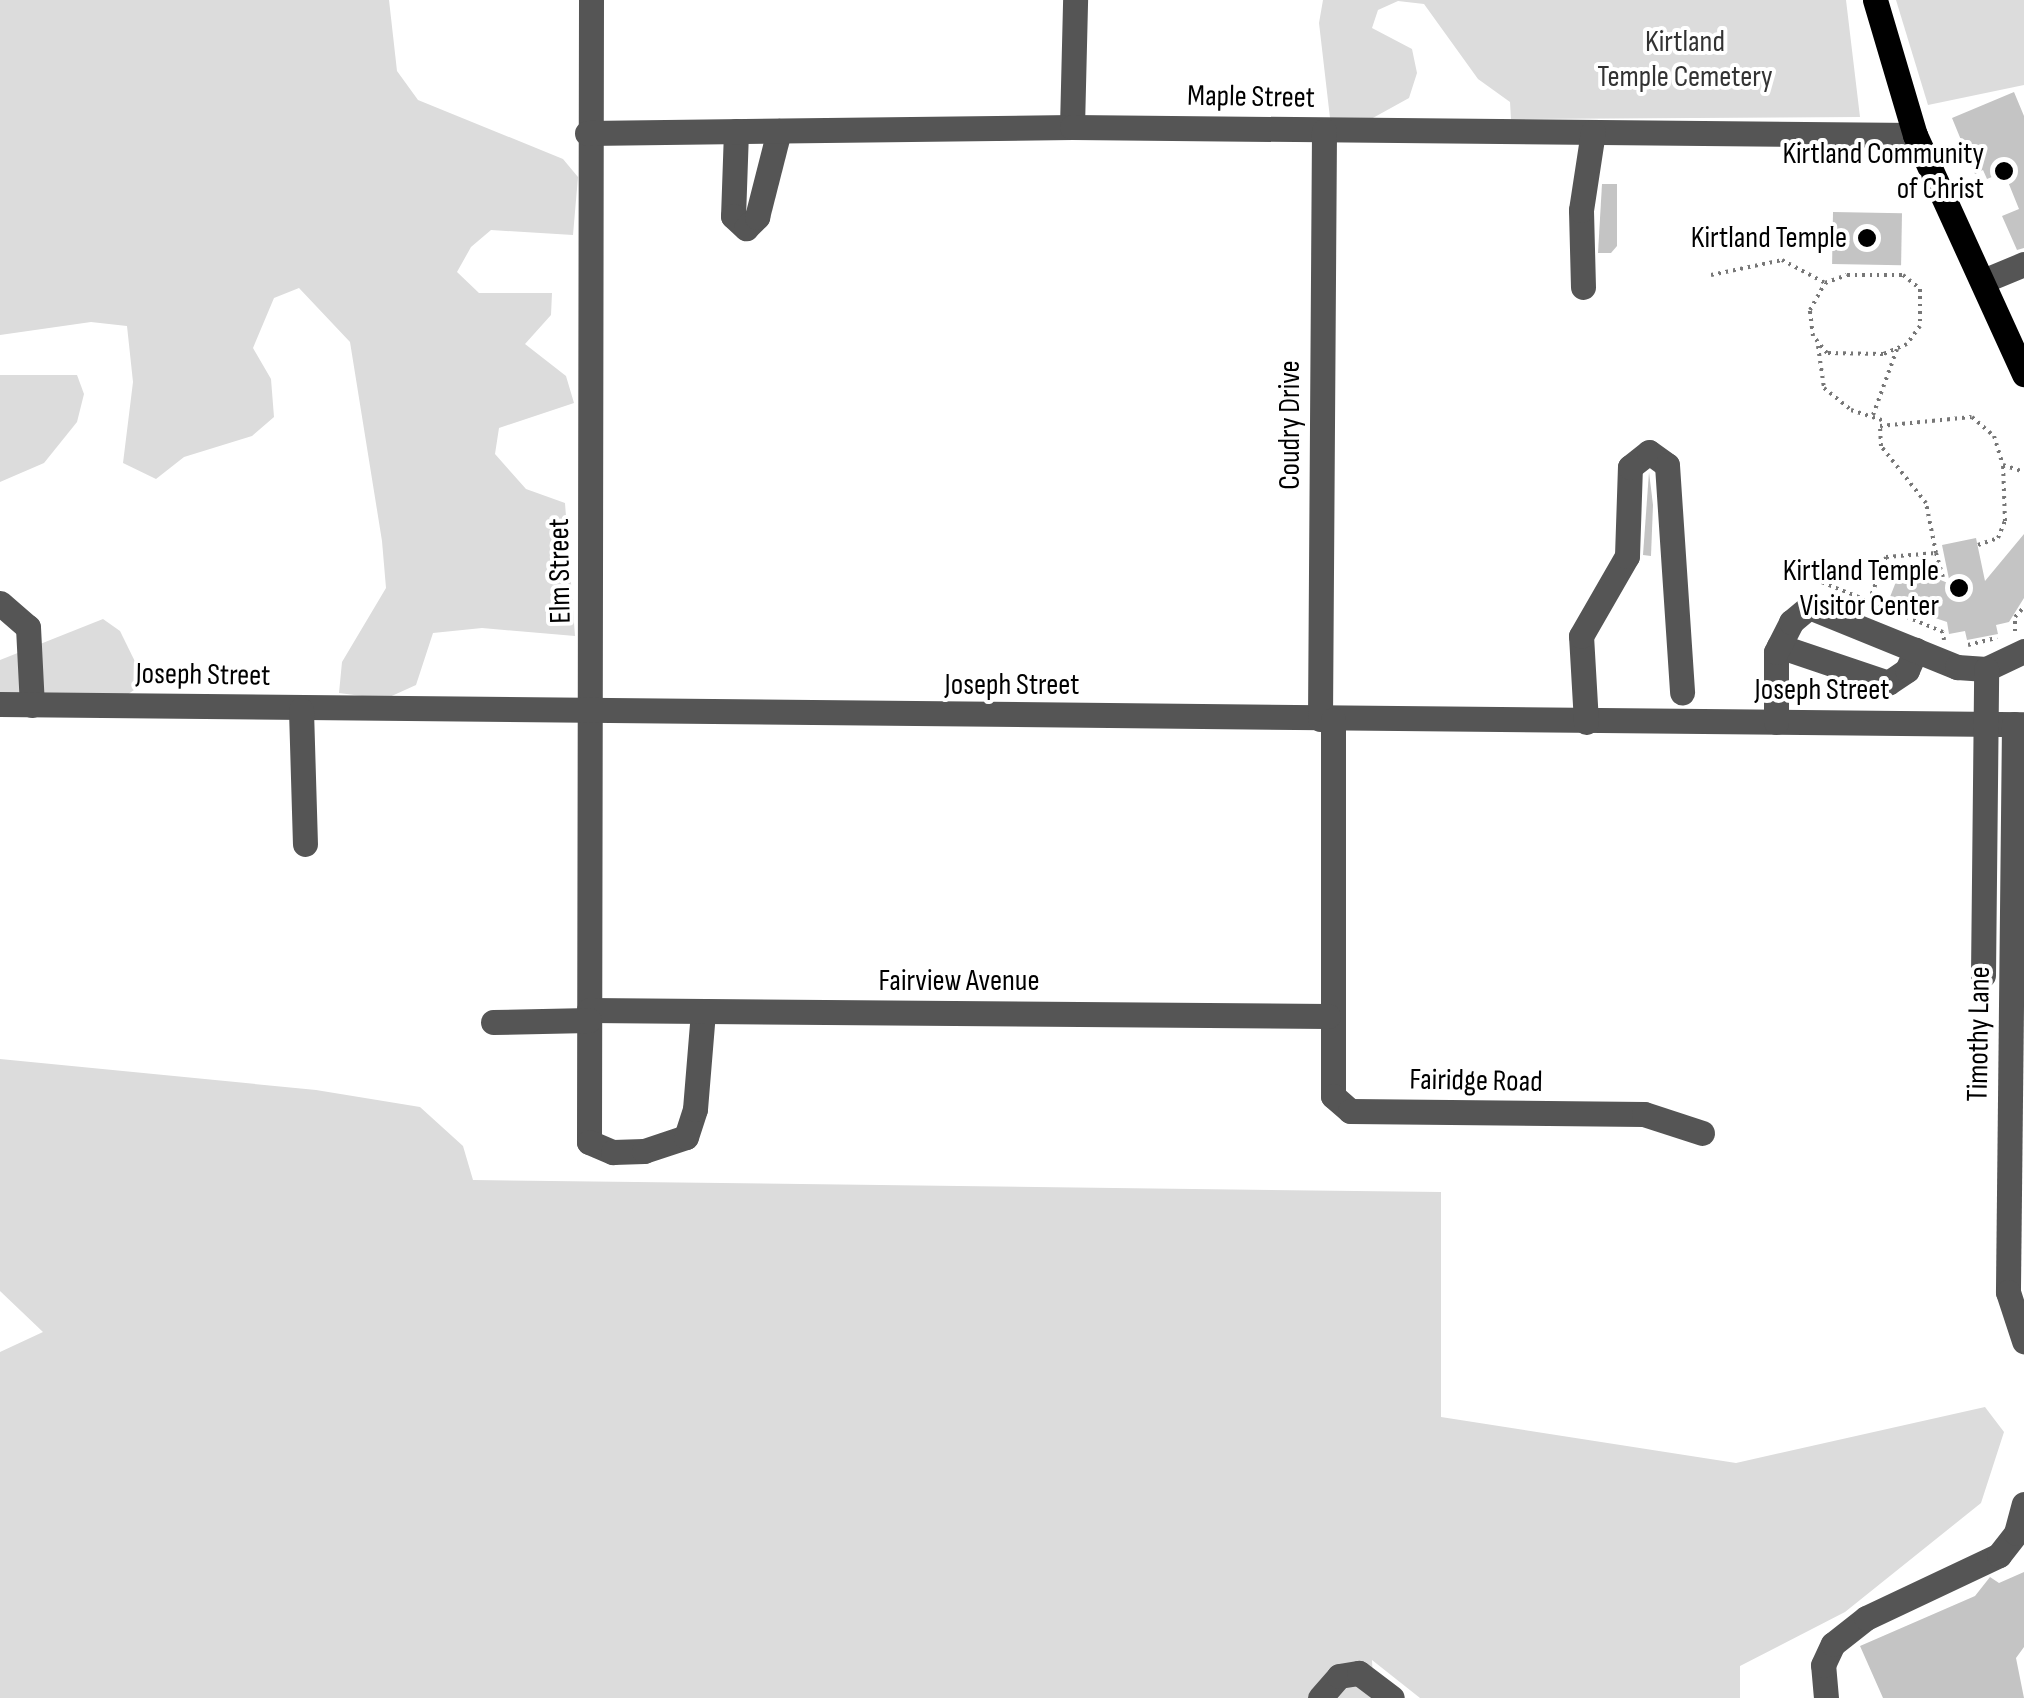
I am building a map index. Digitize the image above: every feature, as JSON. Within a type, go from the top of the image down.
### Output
[{"type":"main road","points":[[1875,0],[1915,135],[2024,374]]},
{"type":"street","name":"Elm Street","points":[[591,0],[587,134],[594,715],[589,1142],[614,1152],[644,1152],[686,1137],[696,1109],[703,1011]]},
{"type":"street","points":[[1072,127],[1075,0]]},
{"type":"street","name":"Maple Street","points":[[587,134],[1072,127],[1915,135]]},
{"type":"street","points":[[736,132],[734,216],[746,228],[757,217],[779,131]]},
{"type":"street","name":"Coudry Drive","points":[[1324,131],[1328,1016]]},
{"type":"street","points":[[1582,287],[1580,210],[1593,132]]},
{"type":"street","points":[[1983,281],[2024,264]]},
{"type":"street","points":[[1586,722],[1580,636],[1627,556],[1630,467],[1649,452],[1667,465],[1682,693],[1694,702],[1699,722]]},
{"type":"street","points":[[0,603],[28,627],[32,705]]},
{"type":"street","points":[[1776,722],[1777,654],[1809,607],[1957,667],[1986,669],[2024,651]]},
{"type":"street","points":[[1777,654],[1888,682],[1907,670],[1916,650]]},
{"type":"street","points":[[1983,974],[2009,724],[1986,669]]},
{"type":"street","points":[[1670,722],[1670,703],[1682,693]]},
{"type":"street","name":"Joseph Street","points":[[0,704],[594,715],[2009,724]]},
{"type":"street","points":[[301,710],[305,844]]},
{"type":"street","name":"Timothy Lane","points":[[2009,724],[2016,1262],[2010,1307],[2024,1341]]},
{"type":"street","name":"Fairview Avenue","points":[[493,1022],[703,1011],[1328,1016]]},
{"type":"street","name":"Fairidge Road","points":[[1328,1016],[1333,1096],[1350,1112],[1644,1114],[1702,1133]]},
{"type":"street","points":[[1826,1698],[1824,1660],[1846,1632],[1999,1555],[2016,1533],[2024,1504]]},
{"type":"street","points":[[1320,1698],[1339,1676],[1359,1674],[1392,1698]]},
{"type":"path","points":[[1711,274],[1782,260],[1826,283]]},
{"type":"path","points":[[1818,346],[1847,358],[1897,349],[1914,336],[1923,312],[1913,279],[1847,275],[1826,283],[1810,310],[1824,388],[1851,410],[1884,420],[1914,427],[1972,417],[1994,436],[2003,465],[2006,521],[1998,538],[1978,545]]},
{"type":"path","points":[[1873,415],[1897,349]]},
{"type":"path","points":[[1884,420],[1881,446],[1921,492],[1943,577]]},
{"type":"path","points":[[2003,465],[2024,472]]},
{"type":"path","points":[[1869,601],[1886,557],[1902,551],[1936,553]]},
{"type":"path","points":[[1926,574],[1939,562]]},
{"type":"path","points":[[1802,574],[1942,632],[1945,646],[2019,630],[2015,617],[2024,608]]},
{"type":"green space","points":[[0,0],[389,0],[397,71],[418,100],[563,159],[578,177],[573,235],[491,230],[471,247],[457,272],[479,293],[552,293],[551,315],[525,344],[566,376],[574,403],[499,428],[495,454],[526,489],[565,503],[575,636],[482,628],[433,633],[416,685],[385,699],[339,693],[342,662],[386,588],[382,541],[350,342],[299,288],[274,298],[253,348],[271,379],[274,417],[252,436],[184,457],[156,479],[123,463],[133,382],[127,326],[91,322],[0,335]]},
{"type":"green space","name":"Kirtland Temple Cemetery","points":[[1323,0],[1846,0],[1860,117],[1511,119],[1510,102],[1478,79],[1424,4],[1398,1],[1378,10],[1372,28],[1412,49],[1417,73],[1409,98],[1371,119],[1330,118],[1319,23]]},
{"type":"green space","points":[[1896,0],[2024,0],[2024,85],[1928,105]]},
{"type":"green space","points":[[0,375],[77,375],[84,394],[77,422],[44,463],[0,482]]},
{"type":"green space","points":[[103,619],[120,631],[145,682],[127,695],[0,693],[0,660]]},
{"type":"green space","points":[[0,1059],[316,1090],[420,1107],[463,1146],[473,1180],[1441,1192],[1441,1417],[1736,1463],[1985,1407],[2004,1432],[1981,1503],[1845,1612],[1740,1666],[1740,1698],[1420,1698],[1372,1660],[1374,1698],[0,1698],[0,1352],[43,1332],[0,1291]]},
{"type":"building","name":"Kirtland Community of Christ","points":[[2014,92],[2024,116],[2024,248],[2017,250],[2002,216],[2019,209],[2004,172],[1987,179],[1983,170],[1975,174],[1952,118]]},
{"type":"building","points":[[1602,184],[1617,184],[1617,246],[1611,253],[1598,253]]},
{"type":"building","name":"Kirtland Temple","points":[[1833,212],[1902,213],[1901,265],[1832,264]]},
{"type":"building","points":[[1649,472],[1653,505],[1651,556],[1643,555]]},
{"type":"building","name":"Kirtland Temple Visitor Center","points":[[2024,534],[2024,598],[2009,622],[1996,625],[1998,634],[1967,640],[1965,631],[1949,634],[1947,622],[1888,602],[1903,564],[1950,584],[1942,545],[1976,538],[1985,581]]},
{"type":"building","points":[[2024,1572],[2024,1647],[2016,1658],[2024,1698],[1883,1698],[1860,1646],[1975,1596],[1990,1577],[1999,1583]]},
{"type":"place","name":"Kirtland Community of Christ","points":[[2004,171]]},
{"type":"place","name":"Kirtland Temple","points":[[1867,238]]},
{"type":"place","name":"Kirtland Temple Visitor Center","points":[[1959,588]]}]
